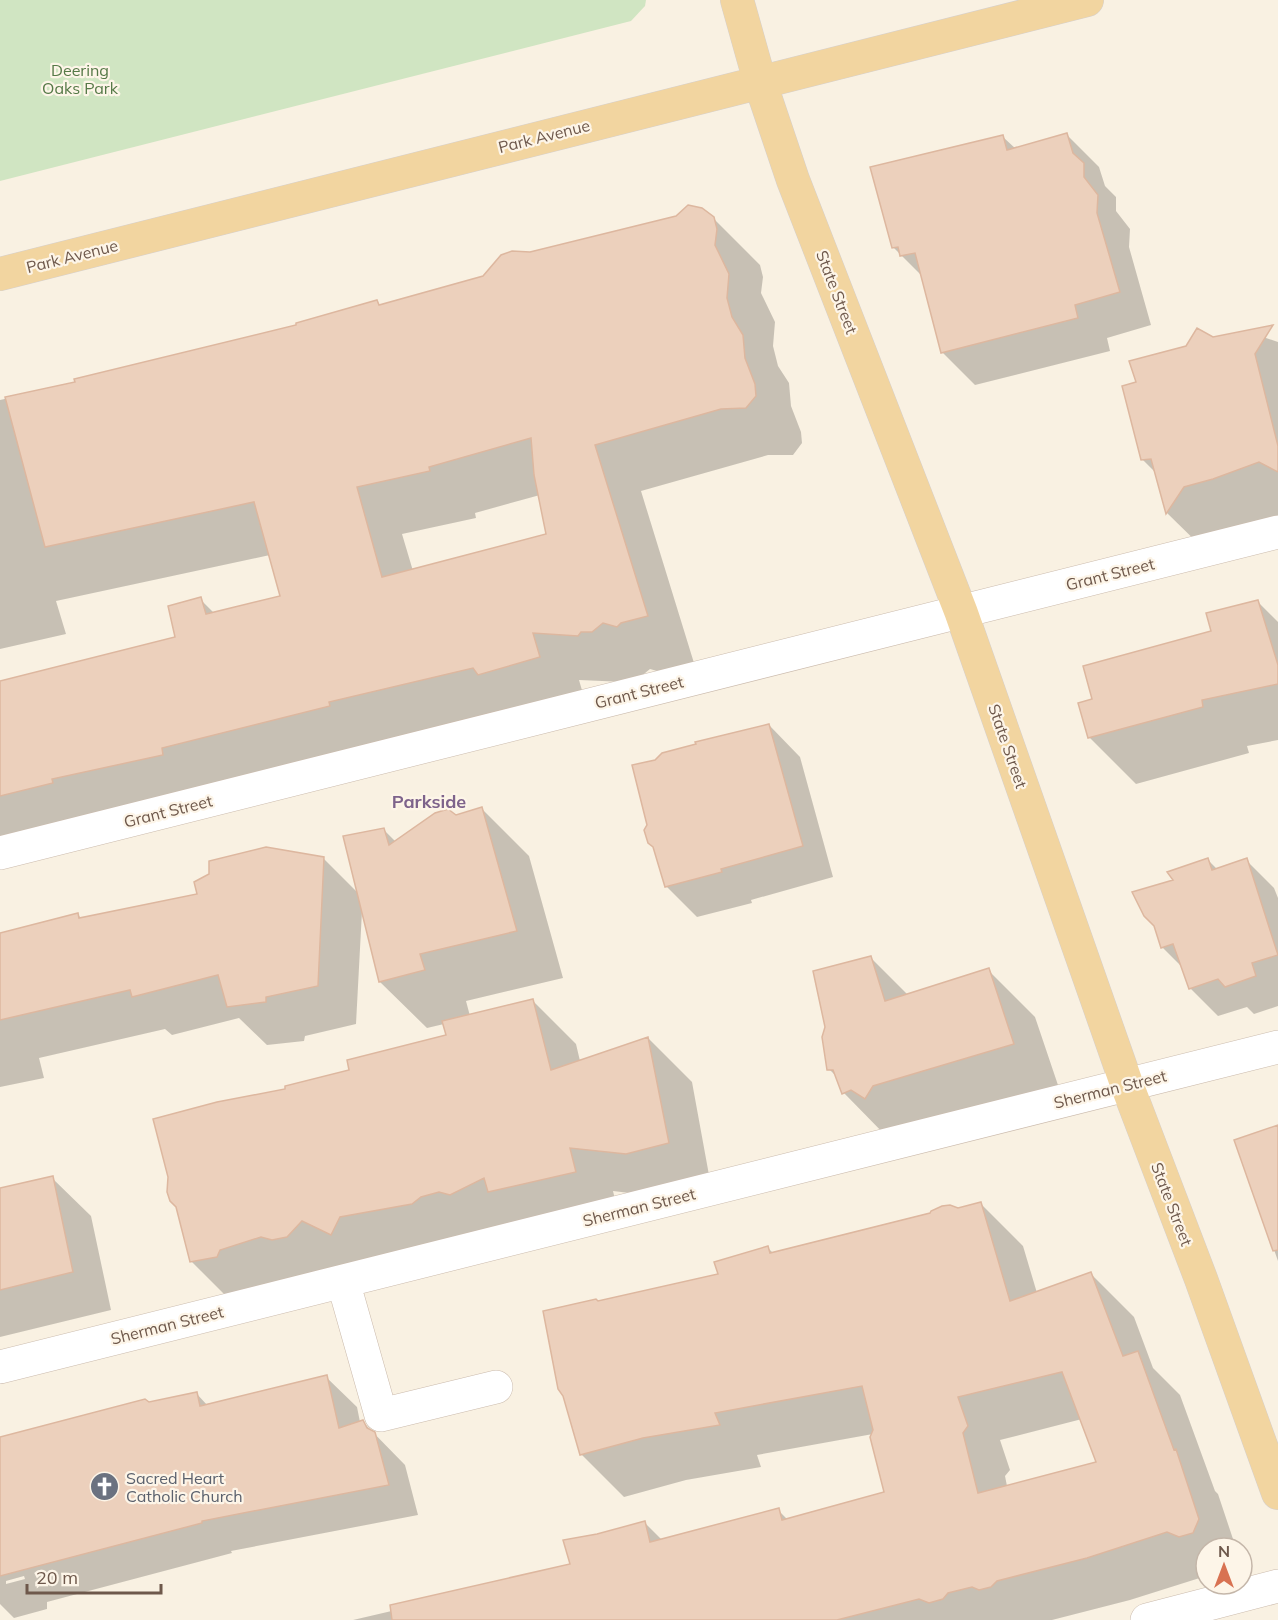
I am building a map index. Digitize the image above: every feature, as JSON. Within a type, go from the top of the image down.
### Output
[{"type":"main road","name":"State Street","points":[[737,0],[760,82],[793,180],[961,612],[1127,1085],[1201,1279],[1278,1493]]},
{"type":"main road","name":"Park Avenue","points":[[0,274],[1088,0]]},
{"type":"street","name":"Grant Street","points":[[0,853],[1278,532]]},
{"type":"street","name":"Sherman Street","points":[[0,1367],[1278,1047]]},
{"type":"street","points":[[343,1281],[381,1415],[496,1387]]},
{"type":"street","points":[[1147,1620],[1278,1586]]},
{"type":"green space","name":"Deering Oaks Park","points":[[0,0],[646,0],[645,6],[631,21],[0,181]]},
{"type":"building","points":[[1067,133],[1073,153],[1084,163],[1084,177],[1098,195],[1097,213],[1120,292],[1075,305],[1078,318],[941,353],[915,253],[900,256],[898,247],[892,248],[870,167],[1003,135],[1007,150]]},
{"type":"building","points":[[688,205],[702,208],[714,217],[717,229],[715,245],[729,274],[727,298],[732,317],[743,335],[745,358],[755,384],[756,396],[746,408],[721,409],[595,445],[648,616],[621,623],[617,627],[603,623],[592,632],[581,632],[578,636],[533,633],[540,657],[478,675],[473,668],[329,702],[330,706],[162,748],[163,755],[52,779],[53,783],[0,796],[0,681],[175,637],[168,606],[201,597],[206,614],[280,596],[254,502],[45,547],[5,397],[75,382],[74,379],[296,325],[296,323],[377,300],[379,305],[483,276],[501,255],[512,251],[530,252],[676,216]],"holes":[[[531,438],[534,475],[546,534],[382,577],[357,487],[430,471],[429,467]]]},
{"type":"building","points":[[1273,325],[1255,354],[1278,446],[1278,472],[1259,462],[1184,487],[1166,514],[1151,459],[1141,460],[1122,386],[1136,382],[1129,361],[1186,346],[1197,328],[1213,337]]},
{"type":"building","points":[[1258,600],[1278,665],[1278,684],[1202,700],[1203,707],[1088,738],[1078,703],[1092,699],[1083,666],[1211,631],[1206,613]]},
{"type":"building","points":[[769,724],[803,846],[721,869],[722,872],[665,887],[653,847],[648,843],[644,830],[647,825],[632,765],[655,760],[662,753],[696,744],[695,742]]},
{"type":"building","points":[[482,807],[517,931],[420,954],[425,970],[379,982],[343,836],[384,828],[389,845],[435,813],[448,809],[456,815]]},
{"type":"building","points":[[266,847],[324,857],[318,986],[266,997],[266,1002],[227,1007],[218,975],[132,997],[130,990],[0,1020],[0,933],[78,913],[79,918],[197,894],[194,882],[209,874],[209,861]]},
{"type":"building","points":[[1208,858],[1212,870],[1247,858],[1278,955],[1252,963],[1256,976],[1225,987],[1218,979],[1189,989],[1173,944],[1161,948],[1154,926],[1144,916],[1132,892],[1173,880],[1167,872]]},
{"type":"building","points":[[871,956],[885,1001],[989,968],[1014,1044],[873,1086],[865,1099],[851,1090],[842,1094],[833,1070],[827,1070],[822,1037],[825,1027],[813,971]]},
{"type":"building","points":[[533,999],[551,1070],[648,1037],[669,1143],[626,1154],[570,1148],[576,1172],[488,1192],[484,1178],[450,1195],[439,1192],[421,1197],[412,1204],[340,1217],[331,1235],[302,1221],[287,1237],[272,1240],[261,1237],[220,1250],[217,1257],[190,1262],[176,1207],[170,1201],[167,1192],[168,1177],[153,1119],[217,1102],[285,1089],[285,1086],[349,1070],[347,1060],[446,1035],[442,1021]]},
{"type":"building","points":[[1278,1125],[1278,1250],[1273,1251],[1234,1140]]},
{"type":"building","points":[[53,1176],[73,1272],[0,1290],[0,1188]]},
{"type":"building","points":[[981,1202],[1010,1301],[1091,1272],[1123,1356],[1138,1351],[1174,1450],[1176,1449],[1199,1519],[1193,1533],[1179,1537],[1167,1532],[1087,1558],[997,1581],[991,1587],[979,1590],[972,1587],[948,1593],[943,1599],[929,1603],[919,1599],[837,1620],[392,1620],[390,1605],[570,1564],[563,1540],[597,1534],[645,1521],[650,1542],[779,1508],[782,1520],[884,1492],[870,1437],[873,1430],[862,1386],[715,1413],[720,1425],[643,1438],[580,1455],[563,1396],[558,1389],[543,1311],[718,1274],[714,1262],[768,1246],[770,1253],[930,1213],[942,1206],[950,1205],[958,1208]],"holes":[[[1062,1372],[1096,1462],[978,1493],[963,1433],[968,1426],[958,1397]]]},
{"type":"building","name":"Sacred Heart Catholic Church","points":[[327,1375],[339,1428],[363,1420],[367,1428],[375,1432],[389,1485],[202,1521],[202,1523],[0,1576],[0,1437],[145,1399],[149,1402],[197,1392],[200,1406]]},
{"type":"place","name":"Sacred Heart Catholic Church","points":[[105,1487]]},
{"type":"district","name":"Parkside","points":[[429,801]]}]
